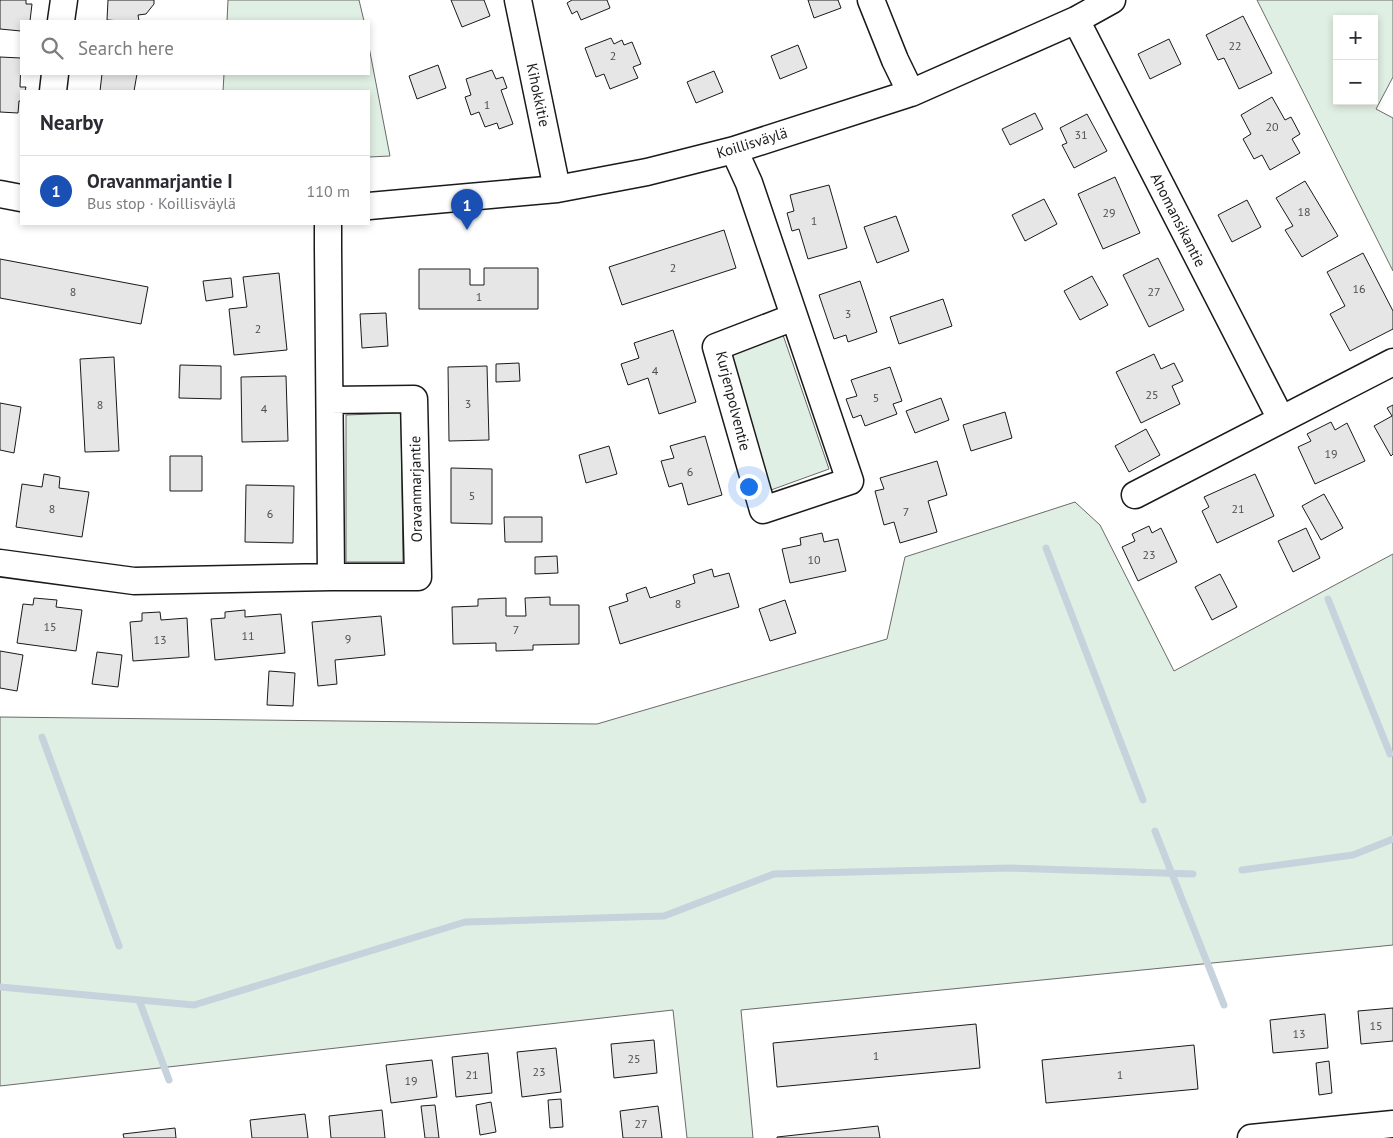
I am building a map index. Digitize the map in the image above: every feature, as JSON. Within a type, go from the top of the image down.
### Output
[{"type":"street","points":[[61,20],[64,0]]},
{"type":"street","name":"Kihokkitie","points":[[518,0],[557,189]]},
{"type":"street","points":[[871,0],[895,60],[911,93]]},
{"type":"street","name":"Koillisväylä","points":[[370,206],[557,189],[647,172],[734,150],[911,93],[1076,20],[1112,0]]},
{"type":"street","name":"Ahomansikantie","points":[[1076,20],[1281,419]]},
{"type":"street","points":[[54,90],[56,75]]},
{"type":"street","name":"Kurjenpolventie","points":[[734,150],[749,183],[850,481],[763,510],[716,347],[794,317]]},
{"type":"street","points":[[0,194],[20,198]]},
{"type":"street","points":[[328,225],[331,577]]},
{"type":"street","points":[[1135,495],[1393,362]]},
{"type":"street","name":"Oravanmarjantie","points":[[0,563],[134,581],[418,577],[414,399],[330,400]]},
{"type":"street","points":[[1250,1138],[1393,1124]]},
{"type":"green space","points":[[228,0],[359,0],[364,20],[227,20]]},
{"type":"green space","points":[[1257,0],[1393,0],[1393,77],[1376,109],[1393,118],[1393,271]]},
{"type":"green space","points":[[370,52],[390,156],[370,157],[370,90],[223,90],[224,75],[370,75]]},
{"type":"green space","points":[[783,335],[829,469],[771,490],[731,353]]},
{"type":"green space","points":[[401,413],[403,562],[346,562],[346,415]]},
{"type":"green space","points":[[1075,502],[1100,525],[1174,671],[1393,554],[1393,945],[741,1010],[753,1138],[687,1138],[673,1010],[0,1086],[0,717],[597,724],[887,639],[905,557]]},
{"type":"building","points":[[0,0],[26,0],[26,4],[32,4],[30,20],[20,20],[20,31],[0,29]]},
{"type":"building","points":[[108,0],[154,0],[154,4],[146,14],[138,15],[139,20],[107,20]]},
{"type":"building","points":[[451,0],[484,0],[490,16],[462,27]]},
{"type":"building","points":[[572,0],[607,0],[610,8],[581,20],[577,11],[572,14],[567,3]]},
{"type":"building","points":[[808,0],[838,0],[841,8],[814,18]]},
{"type":"building","points":[[1243,16],[1272,73],[1239,89],[1224,58],[1218,60],[1206,35]]},
{"type":"building","points":[[611,38],[614,44],[622,40],[624,45],[632,42],[641,64],[633,67],[638,78],[610,89],[604,74],[596,77],[585,48]]},
{"type":"building","points":[[1169,39],[1181,64],[1150,79],[1138,54]]},
{"type":"building","points":[[798,45],[807,68],[780,79],[771,56]]},
{"type":"building","points":[[0,57],[20,58],[20,87],[26,87],[25,90],[20,90],[18,113],[0,112]]},
{"type":"building","points":[[438,65],[446,88],[417,99],[409,76]]},
{"type":"building","points":[[492,70],[496,79],[503,77],[507,88],[501,90],[513,124],[499,129],[497,123],[485,127],[479,112],[471,115],[465,97],[471,95],[466,79]]},
{"type":"building","points":[[714,71],[723,92],[696,103],[687,82]]},
{"type":"building","points":[[102,75],[137,75],[134,90],[100,90]]},
{"type":"building","points":[[1272,97],[1285,120],[1291,117],[1300,134],[1292,139],[1300,153],[1270,170],[1262,155],[1254,159],[1243,139],[1251,134],[1241,115]]},
{"type":"building","points":[[1035,113],[1043,129],[1010,145],[1002,129]]},
{"type":"building","points":[[1087,114],[1107,151],[1074,168],[1062,145],[1067,143],[1060,128]]},
{"type":"building","points":[[1115,177],[1140,233],[1103,249],[1078,194]]},
{"type":"building","points":[[1305,181],[1338,236],[1302,257],[1285,230],[1293,226],[1276,198]]},
{"type":"building","points":[[829,185],[847,248],[808,259],[799,229],[792,231],[787,213],[794,211],[790,195]]},
{"type":"building","points":[[1044,199],[1057,224],[1025,241],[1012,215]]},
{"type":"building","points":[[1247,200],[1261,227],[1232,242],[1218,215]]},
{"type":"building","points":[[896,216],[909,251],[877,263],[864,227]]},
{"type":"building","points":[[724,230],[736,268],[622,305],[609,267]]},
{"type":"building","points":[[1363,253],[1393,311],[1393,329],[1350,351],[1330,314],[1345,306],[1327,272]]},
{"type":"building","points":[[1158,258],[1184,310],[1149,327],[1123,275]]},
{"type":"building","points":[[0,259],[148,287],[141,324],[0,298]]},
{"type":"building","points":[[484,268],[538,268],[538,309],[419,309],[419,269],[470,269],[470,285],[484,285]]},
{"type":"building","points":[[279,273],[287,350],[234,355],[229,309],[247,307],[243,277]]},
{"type":"building","points":[[1092,276],[1108,305],[1080,320],[1064,291]]},
{"type":"building","points":[[231,278],[233,297],[206,301],[203,281]]},
{"type":"building","points":[[860,281],[877,332],[848,342],[846,335],[834,339],[819,295]]},
{"type":"building","points":[[943,299],[952,326],[899,344],[890,317]]},
{"type":"building","points":[[386,313],[388,346],[362,348],[360,314]]},
{"type":"building","points":[[673,330],[696,402],[659,414],[648,378],[628,385],[621,364],[639,358],[634,343]]},
{"type":"building","points":[[1154,354],[1161,369],[1174,363],[1183,381],[1172,386],[1180,404],[1141,423],[1116,372]]},
{"type":"building","points":[[114,357],[119,451],[85,452],[80,359]]},
{"type":"building","points":[[519,363],[520,381],[496,382],[496,364]]},
{"type":"building","points":[[180,365],[221,366],[221,399],[179,398]]},
{"type":"building","points":[[487,366],[489,440],[449,441],[448,367]]},
{"type":"building","points":[[890,367],[902,401],[893,404],[897,414],[865,426],[861,415],[853,418],[846,399],[857,396],[851,380]]},
{"type":"building","points":[[286,376],[288,441],[242,442],[241,377]]},
{"type":"building","points":[[941,398],[949,420],[915,433],[906,411]]},
{"type":"building","points":[[0,403],[21,407],[14,453],[0,450]]},
{"type":"building","points":[[1393,405],[1393,454],[1391,456],[1374,426],[1392,416],[1387,408]]},
{"type":"building","points":[[1005,412],[1012,438],[971,451],[963,425]]},
{"type":"building","points":[[1331,422],[1335,430],[1347,423],[1365,461],[1315,484],[1298,447],[1311,441],[1307,434]]},
{"type":"building","points":[[1146,429],[1160,455],[1129,472],[1115,446]]},
{"type":"building","points":[[705,436],[722,495],[688,505],[682,483],[669,487],[661,461],[674,458],[670,446]]},
{"type":"building","points":[[609,446],[617,474],[586,483],[579,455]]},
{"type":"building","points":[[170,456],[202,456],[202,491],[170,491]]},
{"type":"building","points":[[937,461],[947,495],[928,501],[937,532],[900,543],[894,522],[884,525],[875,491],[884,489],[880,478]]},
{"type":"building","points":[[451,468],[492,469],[492,524],[451,523]]},
{"type":"building","points":[[44,474],[60,477],[59,488],[89,492],[82,537],[16,527],[22,484],[42,487]]},
{"type":"building","points":[[1255,474],[1274,516],[1217,543],[1202,511],[1209,507],[1204,497]]},
{"type":"building","points":[[246,485],[294,486],[293,543],[245,542]]},
{"type":"building","points":[[1324,494],[1343,528],[1321,540],[1302,506]]},
{"type":"building","points":[[504,517],[542,517],[542,542],[505,542]]},
{"type":"building","points":[[1149,526],[1152,533],[1161,528],[1177,562],[1138,581],[1122,547],[1135,541],[1132,534]]},
{"type":"building","points":[[1306,528],[1320,558],[1293,572],[1278,541]]},
{"type":"building","points":[[822,533],[824,542],[838,539],[846,571],[790,583],[782,549],[801,545],[800,538]]},
{"type":"building","points":[[557,556],[558,573],[535,574],[535,557]]},
{"type":"building","points":[[712,569],[714,577],[729,573],[739,607],[620,644],[609,607],[628,601],[626,594],[646,587],[650,598],[695,583],[693,575]]},
{"type":"building","points":[[1220,574],[1237,607],[1212,620],[1195,587]]},
{"type":"building","points":[[550,597],[550,605],[579,605],[579,644],[533,645],[533,650],[496,651],[496,643],[453,644],[452,607],[478,606],[478,599],[506,598],[506,616],[526,616],[525,598]]},
{"type":"building","points":[[34,598],[57,600],[56,607],[82,610],[76,651],[17,643],[23,604],[33,605]]},
{"type":"building","points":[[785,600],[796,633],[770,641],[759,609]]},
{"type":"building","points":[[245,610],[245,617],[281,614],[285,653],[215,660],[211,619],[225,618],[225,612]]},
{"type":"building","points":[[160,612],[161,620],[187,618],[189,657],[133,661],[130,622],[142,621],[142,613]]},
{"type":"building","points":[[381,616],[385,655],[335,660],[337,684],[318,686],[312,622]]},
{"type":"building","points":[[0,651],[23,655],[17,691],[0,688]]},
{"type":"building","points":[[97,652],[122,655],[118,687],[92,684]]},
{"type":"building","points":[[269,671],[295,673],[293,706],[267,705]]},
{"type":"building","points":[[1393,1008],[1393,1041],[1361,1044],[1358,1011]]},
{"type":"building","points":[[1325,1014],[1328,1048],[1273,1053],[1270,1020]]},
{"type":"building","points":[[976,1024],[980,1068],[777,1087],[773,1043]]},
{"type":"building","points":[[654,1040],[657,1073],[614,1078],[611,1044]]},
{"type":"building","points":[[1194,1045],[1198,1089],[1046,1103],[1042,1060]]},
{"type":"building","points":[[556,1048],[561,1092],[522,1097],[517,1052]]},
{"type":"building","points":[[488,1053],[492,1093],[456,1097],[452,1057]]},
{"type":"building","points":[[432,1060],[437,1097],[391,1103],[386,1065]]},
{"type":"building","points":[[1329,1061],[1332,1093],[1319,1095],[1316,1063]]},
{"type":"building","points":[[561,1099],[563,1127],[550,1128],[548,1100]]},
{"type":"building","points":[[491,1102],[496,1132],[480,1135],[476,1105]]},
{"type":"building","points":[[435,1105],[439,1138],[425,1138],[421,1106]]},
{"type":"building","points":[[658,1106],[662,1138],[623,1138],[620,1111]]},
{"type":"building","points":[[382,1110],[385,1138],[331,1138],[329,1116]]},
{"type":"building","points":[[305,1114],[308,1138],[252,1138],[250,1120]]},
{"type":"building","points":[[878,1126],[880,1138],[777,1138],[777,1137]]},
{"type":"building","points":[[175,1128],[176,1138],[124,1138],[123,1134]]},
{"type":"waterway","points":[[1046,548],[1143,800]]},
{"type":"waterway","points":[[1328,599],[1390,754]]},
{"type":"waterway","points":[[42,737],[119,946]]},
{"type":"waterway","points":[[1155,831],[1224,1005]]},
{"type":"waterway","points":[[1242,870],[1353,855],[1393,839]]},
{"type":"waterway","points":[[0,987],[194,1005],[465,922],[664,916],[774,874],[1010,868],[1193,874]]},
{"type":"waterway","points":[[139,1000],[169,1080]]},
{"type":"place","name":"Oravanmarjantie I","points":[[467,230]]}]
